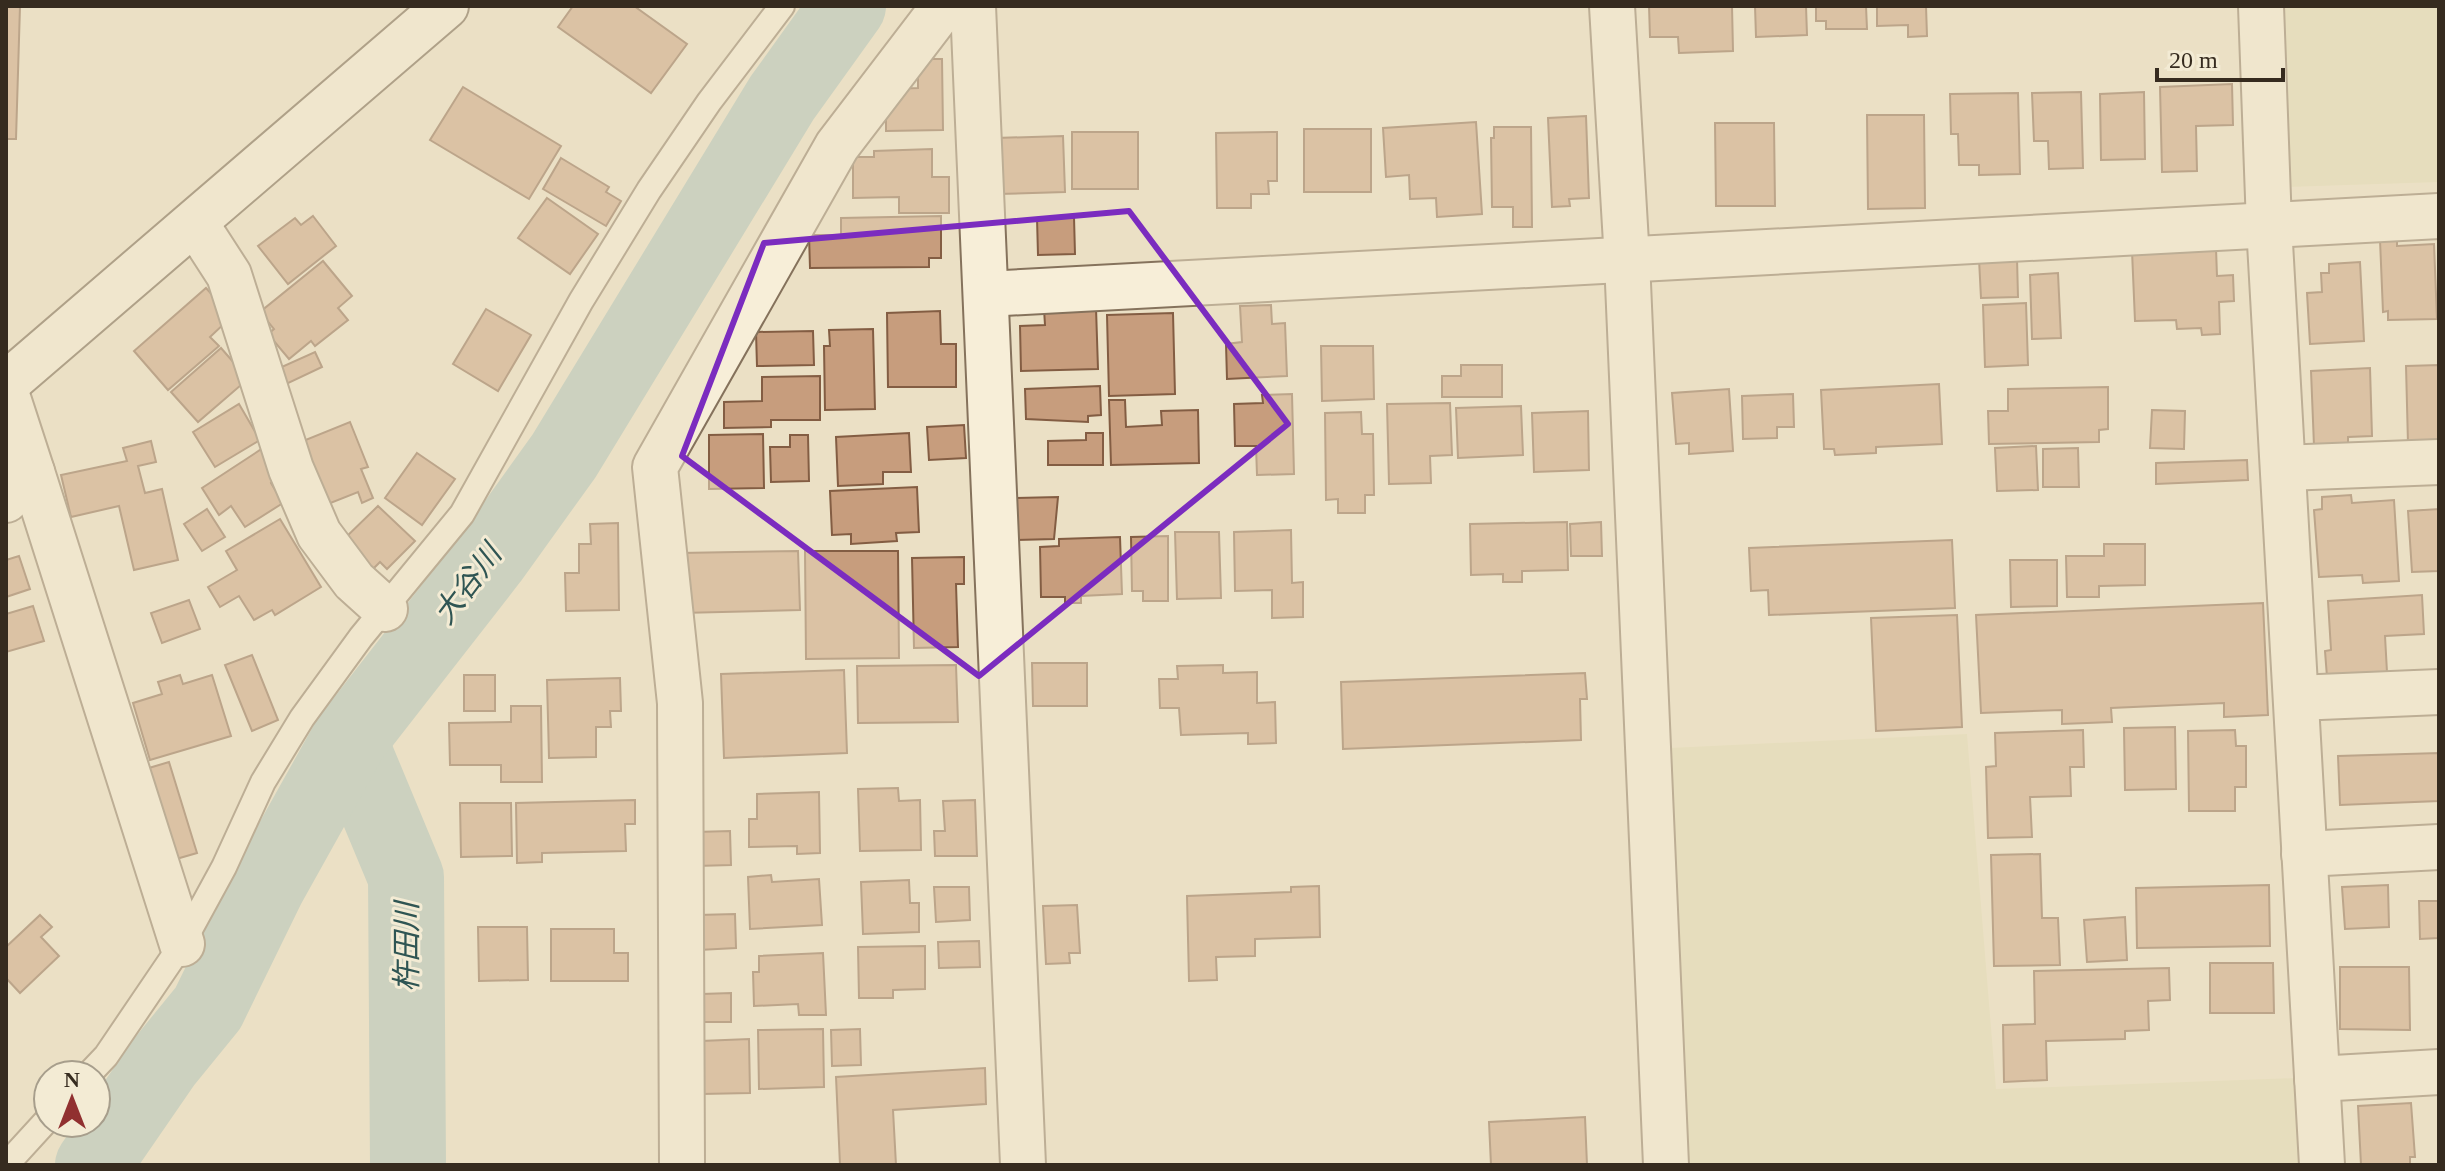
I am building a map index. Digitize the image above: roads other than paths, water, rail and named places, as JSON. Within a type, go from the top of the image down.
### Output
[{"type":"street","points":[[6,384],[196,224],[446,6]]},
{"type":"street","points":[[682,1165],[680,703],[655,467],[837,146],[944,6]]},
{"type":"street","points":[[973,6],[1023,1165]]},
{"type":"street","points":[[1612,6],[1627,260],[1666,1165]]},
{"type":"street","points":[[2261,6],[2269,225],[2322,1165]]},
{"type":"street","points":[[986,294],[2439,216]]},
{"type":"street","points":[[196,224],[229,275],[286,455],[319,534],[354,581],[385,609]]},
{"type":"street","points":[[6,392],[19,486],[182,944]]},
{"type":"street","points":[[2283,468],[2439,462]]},
{"type":"street","points":[[2296,698],[2439,692]]},
{"type":"street","points":[[2304,854],[2439,847]]},
{"type":"street","points":[[2317,1079],[2439,1072]]},
{"type":"lane","points":[[103,1059],[182,944],[224,867],[263,782],[302,718],[462,514],[581,301],[649,190],[709,102],[782,6]]},
{"type":"lane","points":[[6,1165],[32,1137]]},
{"type":"waterway","name":"大谷川","points":[[93,1165],[164,1062],[208,1008],[267,887],[349,740],[490,559],[564,456],[782,98],[848,6]]},
{"type":"waterway","name":"杵田川","points":[[349,740],[406,877],[408,1165]]}]
